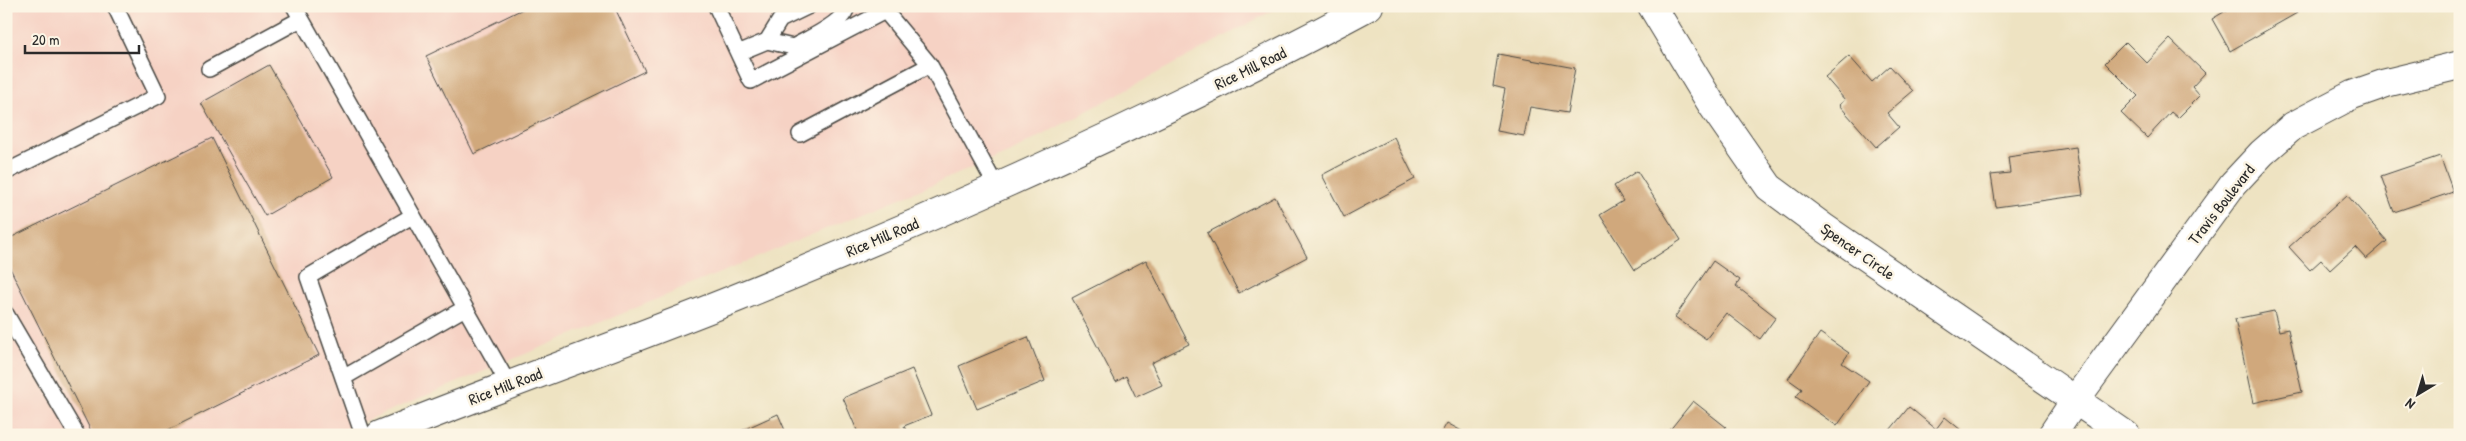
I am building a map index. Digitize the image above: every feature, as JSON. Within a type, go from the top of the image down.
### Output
[{"type":"street","name":"Rice Mill Road","points":[[378,434],[738,297],[996,186],[1196,94],[1370,6]]},
{"type":"street","name":"Spencer Circle","points":[[1652,6],[1712,105],[1769,187],[1847,244],[2126,435]]},
{"type":"street","name":"Travis Boulevard","points":[[2052,435],[2076,399],[2233,184],[2262,153],[2293,126],[2352,95],[2386,82],[2460,65]]},
{"type":"lane","points":[[6,172],[158,96],[115,6]]},
{"type":"lane","points":[[716,6],[752,81],[882,9],[930,65],[996,186]]},
{"type":"lane","points":[[738,53],[767,40],[780,20],[809,6]]},
{"type":"lane","points":[[767,40],[793,47],[836,22],[847,6]]},
{"type":"lane","points":[[209,69],[297,12],[509,385]]},
{"type":"lane","points":[[800,134],[930,65]]},
{"type":"lane","points":[[378,434],[343,378],[308,277],[412,216]]},
{"type":"lane","points":[[343,378],[465,308]]},
{"type":"lane","points":[[6,314],[77,435]]},
{"type":"shaded area","points":[[6,6],[1281,6],[1013,151],[331,435],[6,435]]},
{"type":"building","points":[[529,6],[614,6],[645,71],[474,154],[426,56]]},
{"type":"building","points":[[2234,6],[2292,6],[2297,13],[2230,51],[2212,19]]},
{"type":"building","points":[[2170,39],[2205,73],[2192,87],[2200,96],[2178,118],[2171,112],[2147,138],[2121,113],[2138,96],[2105,63],[2126,42],[2147,63]]},
{"type":"building","points":[[1498,54],[1575,68],[1567,113],[1530,107],[1524,136],[1497,131],[1505,89],[1493,86]]},
{"type":"building","points":[[1849,56],[1872,82],[1890,66],[1913,91],[1887,113],[1899,127],[1876,147],[1839,105],[1845,100],[1825,77]]},
{"type":"building","points":[[269,65],[333,177],[265,216],[201,103]]},
{"type":"building","points":[[1394,137],[1415,179],[1344,217],[1322,175]]},
{"type":"building","points":[[212,138],[319,355],[158,435],[93,435],[6,260],[6,240]]},
{"type":"building","points":[[2076,147],[2083,195],[1996,207],[1991,175],[2010,173],[2008,157]]},
{"type":"building","points":[[2440,156],[2453,192],[2394,212],[2381,176]]},
{"type":"building","points":[[1637,171],[1681,240],[1635,270],[1600,215],[1623,201],[1614,186]]},
{"type":"building","points":[[2347,195],[2387,241],[2366,259],[2355,247],[2330,270],[2321,260],[2310,270],[2289,247]]},
{"type":"building","points":[[1275,197],[1307,257],[1239,293],[1207,233]]},
{"type":"building","points":[[1146,260],[1189,344],[1151,363],[1162,385],[1136,397],[1126,376],[1116,382],[1072,298]]},
{"type":"building","points":[[1713,261],[1740,280],[1736,286],[1776,317],[1760,339],[1726,313],[1706,339],[1675,317]]},
{"type":"building","points":[[2274,311],[2279,331],[2288,329],[2302,392],[2253,403],[2235,319]]},
{"type":"building","points":[[1820,333],[1849,353],[1842,363],[1869,381],[1837,426],[1796,397],[1802,389],[1788,379]]},
{"type":"building","points":[[1028,337],[1045,381],[977,409],[959,366]]},
{"type":"building","points":[[912,369],[931,415],[904,426],[908,435],[859,435],[843,398]]},
{"type":"building","points":[[1693,401],[1726,427],[1721,435],[1673,435],[1669,431]]},
{"type":"building","points":[[1909,407],[1936,429],[1945,417],[1967,435],[1886,435]]},
{"type":"building","points":[[778,414],[787,435],[732,435]]},
{"type":"building","points":[[1447,423],[1469,435],[1440,435]]}]
